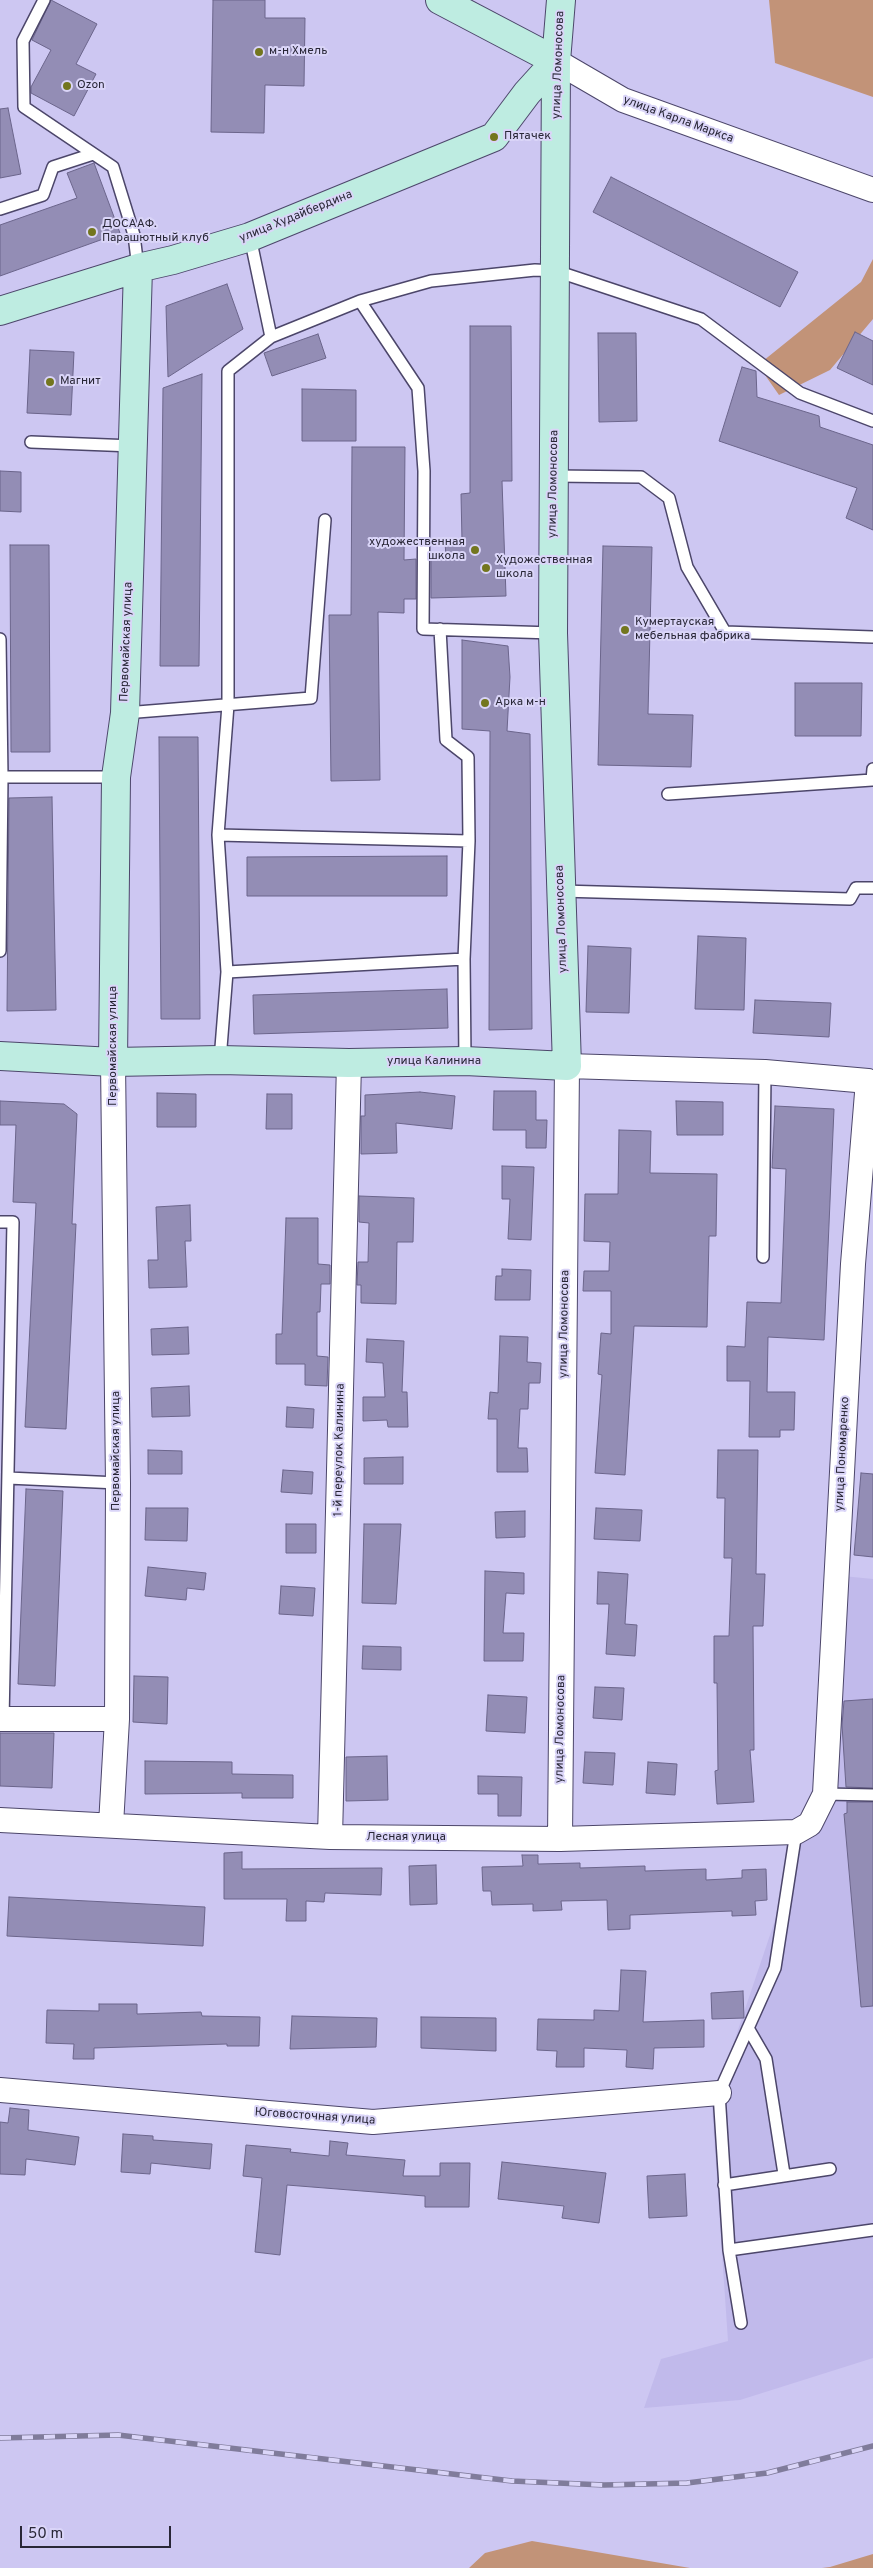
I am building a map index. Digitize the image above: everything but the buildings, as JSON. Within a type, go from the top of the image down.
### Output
[{"type":"street","name":"улица Карла Маркса","points":[[440,0],[556,61],[623,100],[873,190]]},
{"type":"street","name":"улица Ломоносова","points":[[560,1839],[567,1066],[553,633],[556,61],[561,0]]},
{"type":"street","name":"улица Худайбердина","points":[[0,311],[138,268],[173,260],[250,237],[494,136],[527,93],[556,61]]},
{"type":"street","name":"Первомайская улица","points":[[111,1825],[117,1719],[118,1484],[113,1062],[116,777],[125,714],[138,268]]},
{"type":"street","name":"улица Калинина","points":[[0,1056],[113,1062],[220,1060],[349,1063],[465,1060],[567,1066],[765,1072],[870,1081]]},
{"type":"street","name":"1-й переулок Калинина","points":[[330,1837],[349,1063]]},
{"type":"street","name":"улица Пономаренко","points":[[803,1828],[825,1794],[853,1264],[870,1081]]},
{"type":"street","points":[[2,1719],[117,1719]]},
{"type":"street","name":"Лесная улица","points":[[0,1820],[330,1837],[560,1839],[803,1828]]},
{"type":"street","name":"Юговосточная улица","points":[[0,2090],[373,2122],[719,2093]]},
{"type":"lane","points":[[44,0],[23,41],[24,107],[113,167],[134,235],[138,268]]},
{"type":"lane","points":[[0,209],[43,195],[53,167],[93,154]]},
{"type":"lane","points":[[250,237],[270,336]]},
{"type":"lane","points":[[220,1060],[227,972],[218,835],[228,705],[228,372],[270,336],[360,301],[431,281],[535,270],[556,271],[701,319],[800,393],[873,421]]},
{"type":"lane","points":[[360,301],[418,388],[424,471],[424,629],[553,633]]},
{"type":"lane","points":[[31,442],[133,446]]},
{"type":"lane","points":[[554,476],[642,477],[669,498],[687,567],[725,632],[873,637]]},
{"type":"lane","points":[[125,714],[310,698],[325,520]]},
{"type":"lane","points":[[440,629],[446,740],[468,757],[469,841],[464,959],[465,1060]]},
{"type":"lane","points":[[0,638],[2,777],[0,951]]},
{"type":"lane","points":[[668,794],[872,780],[873,769]]},
{"type":"lane","points":[[2,777],[116,777]]},
{"type":"lane","points":[[218,835],[469,841]]},
{"type":"lane","points":[[561,891],[850,899],[856,888],[873,888]]},
{"type":"lane","points":[[227,972],[464,959]]},
{"type":"lane","points":[[763,1257],[765,1072]]},
{"type":"lane","points":[[0,1222],[14,1222],[2,1719]]},
{"type":"lane","points":[[8,1478],[118,1484]]},
{"type":"lane","points":[[825,1794],[873,1795]]},
{"type":"lane","points":[[741,2323],[729,2250],[719,2093],[775,1968],[803,1828]]},
{"type":"lane","points":[[748,2028],[766,2059],[784,2174]]},
{"type":"lane","points":[[724,2184],[830,2169]]},
{"type":"lane","points":[[729,2250],[873,2230]]},
{"type":"shaded area","points":[[769,0],[873,0],[873,97],[775,63]]},
{"type":"shaded area","points":[[873,259],[873,319],[830,370],[779,395],[758,365],[861,282]]},
{"type":"shaded area","points":[[843,1576],[873,1579],[873,2358],[740,2400],[644,2408],[661,2359],[728,2341],[712,2107],[798,1852],[828,1789]]},
{"type":"shaded area","points":[[532,2541],[690,2568],[469,2568],[485,2553]]},
{"type":"shaded area","points":[[873,2554],[873,2568],[822,2568],[830,2567]]},
{"type":"railway","points":[[0,2438],[118,2435],[512,2481],[604,2485],[687,2483],[767,2473],[873,2446]]},
{"type":"place","name":"м-н Хмель","points":[[259,52]]},
{"type":"place","name":"Ozon","points":[[67,86]]},
{"type":"place","name":"Пятачек","points":[[494,137]]},
{"type":"place","name":"ДОСААФ. Парашютный клуб","points":[[92,232]]},
{"type":"place","name":"Магнит","points":[[50,382]]},
{"type":"place","name":"художественная школа","points":[[475,550]]},
{"type":"place","name":"Художественная школа","points":[[486,568]]},
{"type":"place","name":"Кумертауская мебельная фабрика","points":[[625,630]]},
{"type":"place","name":"Арка м-н","points":[[485,703]]}]
